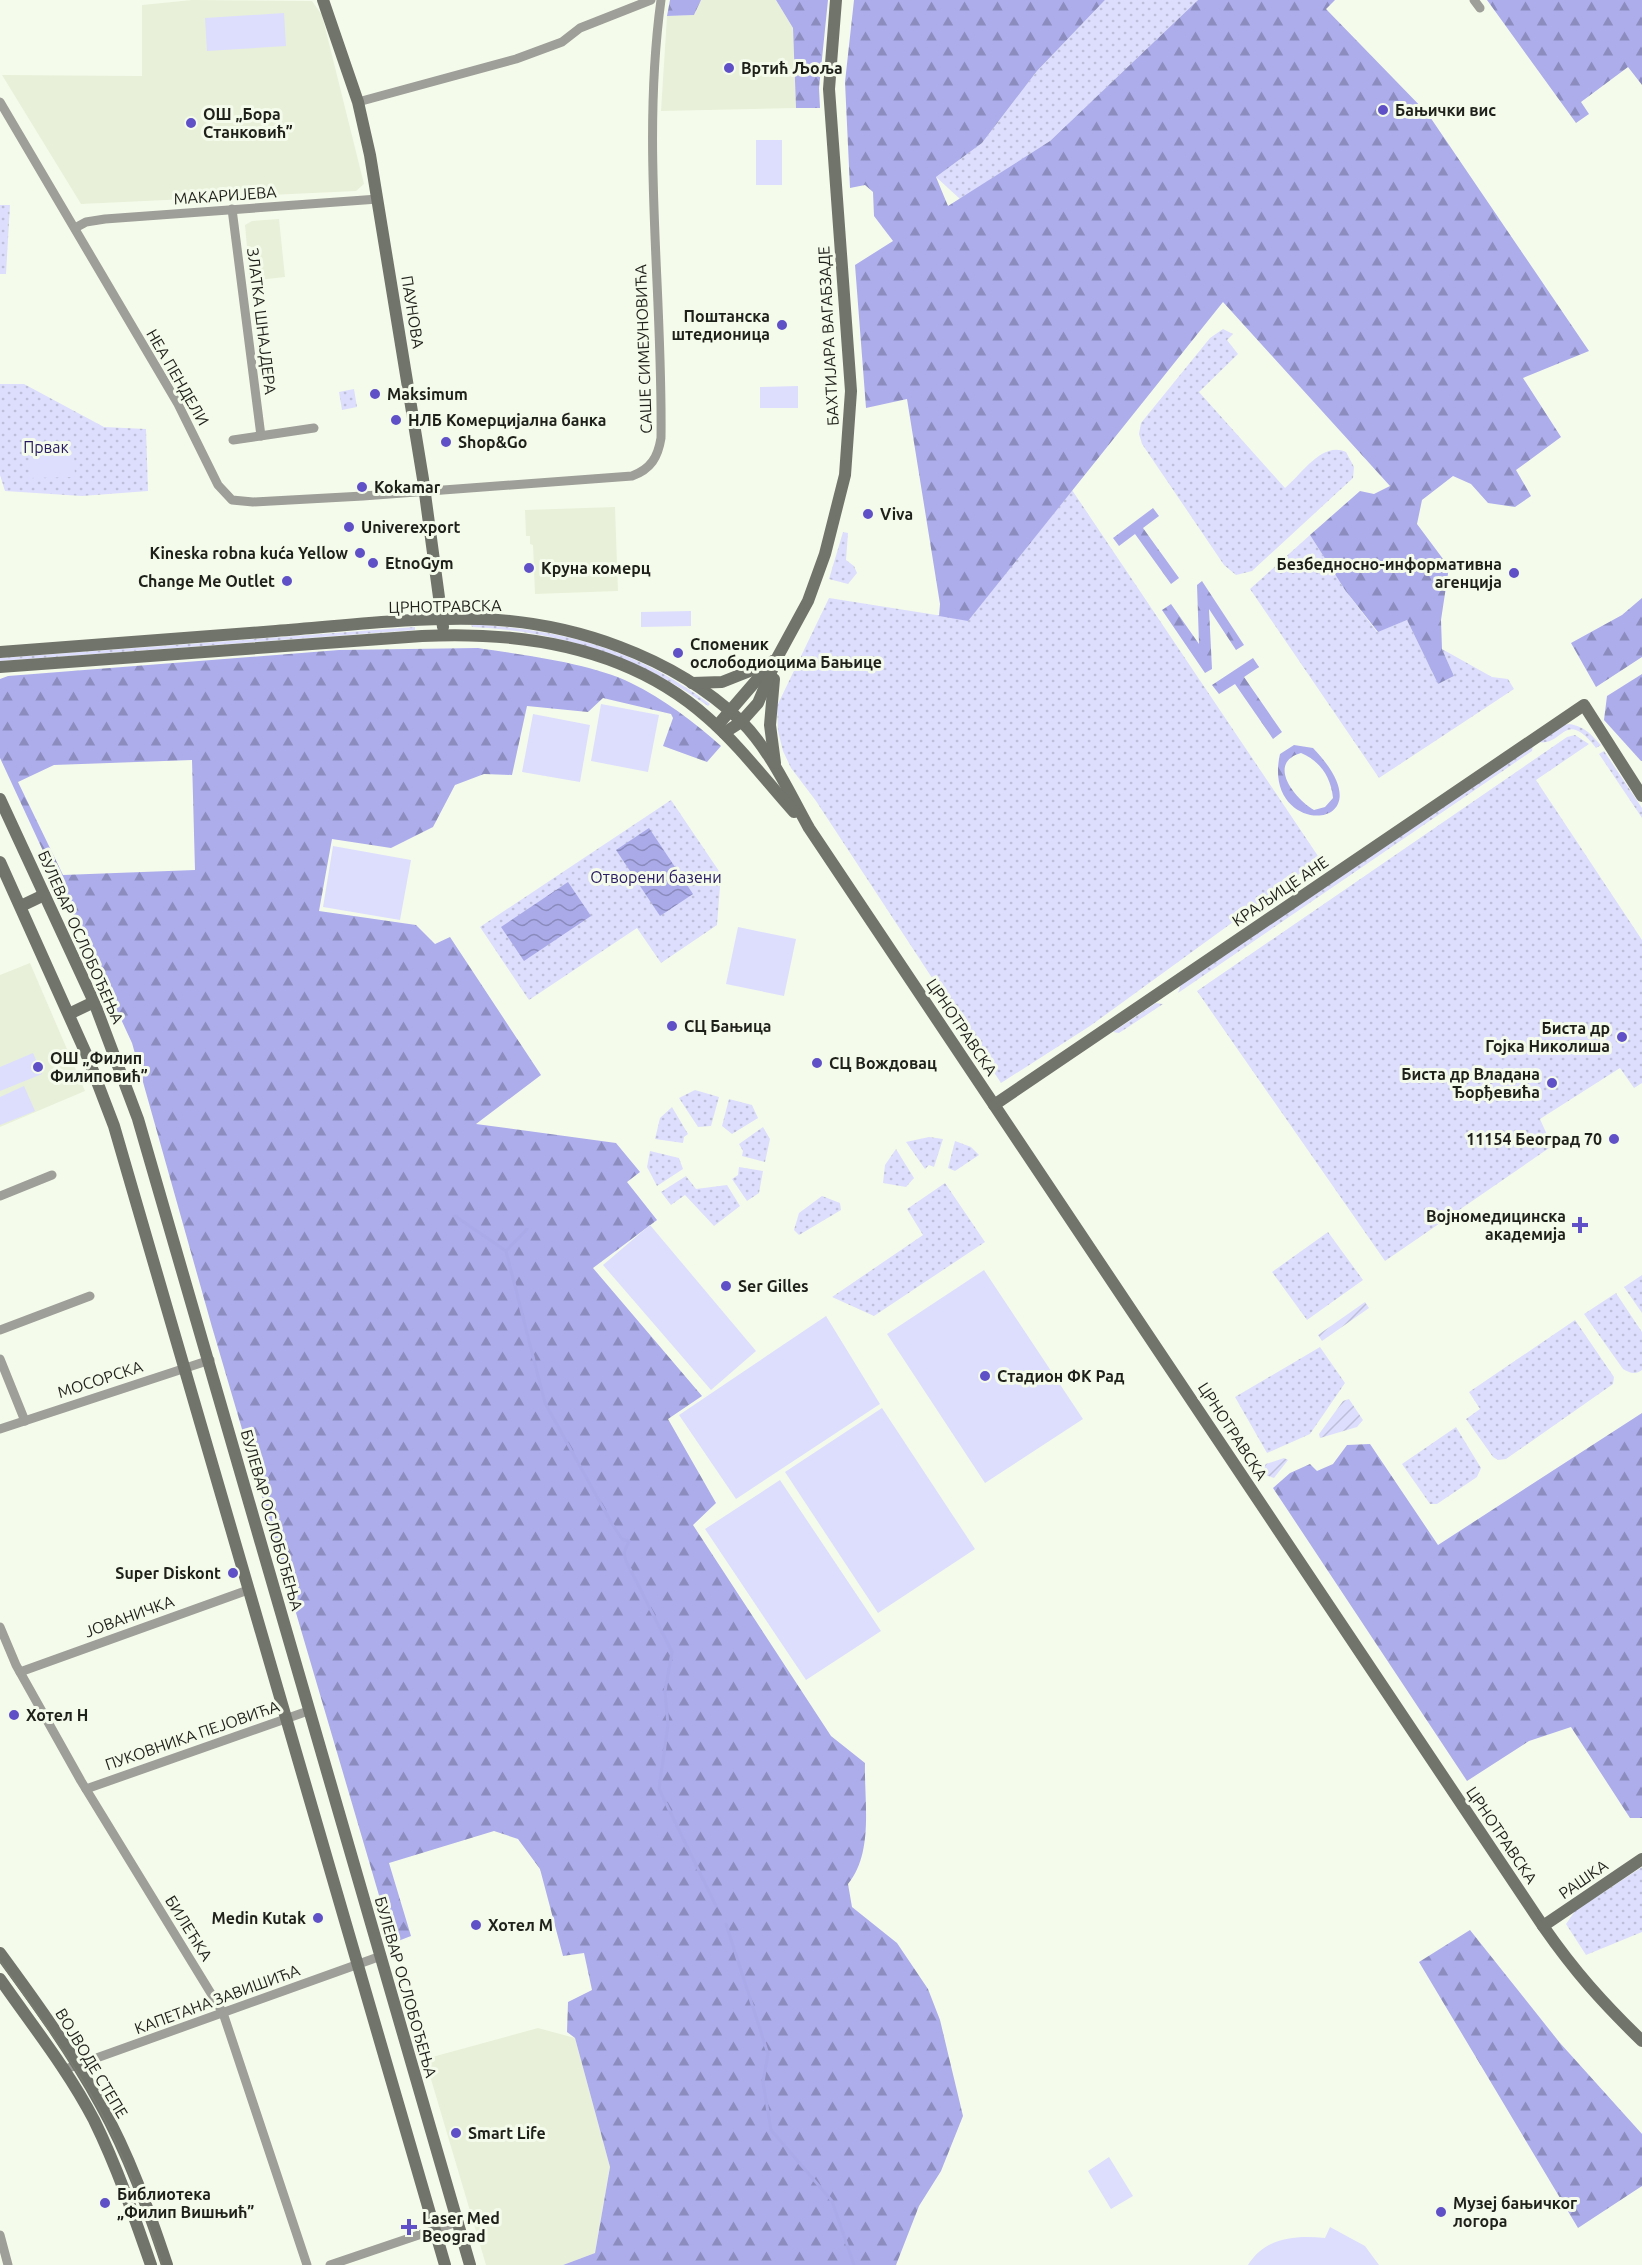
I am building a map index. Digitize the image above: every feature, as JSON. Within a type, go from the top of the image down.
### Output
[{"type":"main road","name":"ПАУНОВА","points":[[323,0],[358,102],[378,199],[425,492],[444,635]]},
{"type":"main road","name":"БАХТИЈАРА ВАГАБЗАДЕ","points":[[721,730],[741,722],[758,703],[777,658],[799,620],[822,564],[845,475],[849,446],[850,368],[829,89],[836,0]]},
{"type":"main road","name":"ЦРНОТРАВСКА","points":[[0,652],[442,619],[503,620],[568,632],[645,658],[692,682],[730,712],[741,722],[777,773],[809,828],[1543,1926],[1600,2001],[1642,2041]]},
{"type":"main road","name":"ЦРНОТРАВСКА","points":[[0,667],[444,635],[482,634],[522,638],[605,659],[660,682],[721,730],[809,828]]},
{"type":"main road","name":"БАХТИЈАРА ВАГАБЗАДЕ","points":[[721,730],[730,712],[777,658]]},
{"type":"main road","points":[[692,682],[722,682],[751,672],[777,658]]},
{"type":"main road","points":[[777,658],[770,725],[771,749],[777,773]]},
{"type":"main road","name":"КРАЉИЦЕ АНЕ","points":[[994,1105],[1584,705],[1642,796]]},
{"type":"main road","name":"БУЛЕВАР ОСЛОБОЂЕЊА","points":[[0,800],[94,1002],[138,1119],[210,1360],[308,1711],[470,2265]]},
{"type":"main road","points":[[0,862],[69,1014],[114,1126],[445,2265]]},
{"type":"main road","points":[[21,906],[44,895]]},
{"type":"main road","points":[[69,1014],[94,1002]]},
{"type":"main road","name":"РАШКА","points":[[1543,1926],[1642,1859]]},
{"type":"main road","name":"ВОЈВОДЕ СТЕПЕ","points":[[0,1953],[78,2065],[102,2106],[131,2167],[166,2265]]},
{"type":"main road","name":"ВОЈВОДЕ СТЕПЕ","points":[[0,1979],[63,2070],[93,2120],[124,2191],[151,2265]]},
{"type":"street","points":[[358,102],[516,59],[562,42],[580,28],[651,0]]},
{"type":"street","name":"САШЕ СИМЕУНОВИЋА","points":[[425,492],[632,476],[646,469],[656,458],[661,428],[651,126],[654,50],[661,0]]},
{"type":"street","name":"НЕА ПЕНДЕЛИ","points":[[0,102],[178,404],[218,485],[229,498],[253,502],[425,492]]},
{"type":"street","name":"МАКАРИЈЕВА","points":[[75,228],[94,220],[378,199]]},
{"type":"street","name":"ЗЛАТКА ШНАЈДЕРА","points":[[232,209],[261,436]]},
{"type":"street","points":[[233,440],[314,428]]},
{"type":"street","points":[[0,1196],[52,1175]]},
{"type":"street","points":[[0,1330],[90,1296]]},
{"type":"street","points":[[0,1359],[25,1420]]},
{"type":"street","name":"МОСОРСКА","points":[[0,1429],[210,1360]]},
{"type":"street","name":"ЈОВАНИЧКА","points":[[20,1672],[248,1590]]},
{"type":"street","name":"БИЛЕЋКА","points":[[0,1627],[20,1672],[86,1789],[223,2013],[307,2265]]},
{"type":"street","name":"ПУКОВНИКА ПЕЈОВИЋА","points":[[86,1789],[308,1711]]},
{"type":"street","name":"КАПЕТАНА ЗАВИШИЋА","points":[[63,2070],[381,1956]]},
{"type":"street","points":[[330,2265],[457,2222]]},
{"type":"street","points":[[0,2235],[8,2265]]},
{"type":"shaded area","name":"ОШ „Бора Станковић”","points":[[192,0],[312,1],[322,15],[364,184],[356,191],[81,204],[2,75],[142,76],[142,5]]},
{"type":"shaded area","name":"Вртић Љоља","points":[[701,0],[776,0],[793,28],[796,108],[661,111],[667,16],[694,15]]},
{"type":"shaded area","points":[[279,219],[285,277],[250,281],[245,225],[252,221]]},
{"type":"shaded area","points":[[615,507],[618,591],[535,594],[533,545],[530,544],[530,536],[526,536],[525,510]]},
{"type":"shaded area","name":"ОШ „Филип Филиповић”","points":[[30,963],[85,1091],[0,1127],[0,975]]},
{"type":"shaded area","points":[[538,2028],[575,2038],[610,2167],[595,2253],[563,2265],[486,2265],[425,2059]]},
{"type":"green space","points":[[670,0],[701,0],[694,15],[667,16]]},
{"type":"green space","points":[[776,0],[828,0],[819,88],[820,108],[796,108],[793,28]]},
{"type":"green space","points":[[854,0],[1105,0],[1037,71],[982,143],[936,177],[948,206],[1050,141],[1198,0],[1335,0],[1326,9],[1428,114],[1589,351],[1523,378],[1561,437],[1516,470],[1531,496],[1515,507],[1488,503],[1471,484],[1453,476],[1422,500],[1417,524],[1449,567],[1441,620],[1442,649],[1454,676],[1438,684],[1407,620],[1378,632],[1345,590],[1310,535],[1360,491],[1374,494],[1390,486],[1223,302],[968,621],[939,616],[940,604],[907,399],[866,408],[855,265],[893,241],[874,216],[873,192],[865,185],[850,188],[845,82]]},
{"type":"green space","points":[[1105,0],[1198,0],[1050,141],[960,199],[936,177],[982,143],[1037,71]]},
{"type":"green space","points":[[1487,0],[1642,0],[1642,85],[1628,67],[1581,102],[1589,114],[1576,123]]},
{"type":"green space","points":[[284,13],[286,46],[207,51],[205,18]]},
{"type":"green space","points":[[756,140],[782,140],[782,185],[756,185]]},
{"type":"green space","points":[[0,205],[10,205],[6,274],[0,274]]},
{"type":"green space","points":[[1223,329],[1233,334],[1227,340],[1238,354],[1199,392],[1285,488],[1313,461],[1329,451],[1346,452],[1354,467],[1353,478],[1252,571],[1236,575],[1224,565],[1142,444],[1139,434],[1141,423],[1210,338]]},
{"type":"green space","name":"Првак","points":[[0,384],[24,384],[104,427],[146,429],[148,491],[82,496],[5,491],[0,475]]},
{"type":"green space","points":[[798,386],[798,408],[760,408],[760,387]]},
{"type":"green space","points":[[354,389],[357,407],[342,410],[339,392]]},
{"type":"green space","points":[[74,453],[75,477],[30,478],[29,454]]},
{"type":"green space","points":[[1072,490],[1320,859],[1090,1026],[1001,1083],[816,801],[791,768],[783,751],[778,731],[777,706],[829,598],[968,620]]},
{"type":"green space","points":[[1153,508],[1159,516],[1143,528],[1179,578],[1171,584],[1135,534],[1119,546],[1113,538]]},
{"type":"green space","points":[[843,532],[848,533],[846,560],[854,566],[857,573],[848,584],[829,579]]},
{"type":"green space","points":[[1310,535],[1345,590],[1377,632],[1407,620],[1438,684],[1454,676],[1442,649],[1492,677],[1508,679],[1514,689],[1379,778],[1250,589]]},
{"type":"green space","points":[[1202,581],[1244,645],[1236,650],[1209,609],[1212,669],[1205,673],[1162,610],[1171,604],[1199,644],[1197,585]]},
{"type":"green space","points":[[1642,598],[1642,657],[1596,687],[1571,643],[1622,615]]},
{"type":"green space","points":[[691,611],[691,626],[641,627],[641,612]]},
{"type":"green space","points":[[471,624],[537,631],[597,645],[654,669],[710,704],[708,706],[654,673],[596,649],[535,634],[472,627]]},
{"type":"green space","points":[[415,627],[415,630],[0,661],[0,658]]},
{"type":"green space","points":[[478,648],[597,670],[631,683],[655,696],[721,746],[707,762],[663,746],[673,718],[671,714],[603,698],[588,712],[527,706],[512,775],[484,774],[455,785],[433,827],[391,848],[332,839],[319,911],[416,925],[435,944],[450,937],[541,1075],[476,1124],[616,1143],[640,1172],[627,1182],[657,1220],[593,1268],[702,1396],[668,1419],[716,1503],[693,1525],[831,1736],[865,1763],[865,1842],[856,1871],[848,1884],[852,1907],[897,1943],[928,1989],[940,2020],[963,2116],[941,2171],[919,2206],[896,2265],[563,2265],[595,2253],[610,2167],[575,2038],[567,2032],[568,2002],[592,1990],[584,1953],[563,1956],[540,1869],[518,1839],[494,1831],[389,1863],[411,1936],[393,1943],[212,1327],[132,1043],[0,758],[0,679],[8,676],[339,650]],"holes":[[[192,760],[195,870],[63,875],[18,782],[54,765]]]},
{"type":"green space","points":[[1253,658],[1259,667],[1244,677],[1282,732],[1273,739],[1235,684],[1219,694],[1212,685]]},
{"type":"green space","points":[[1642,674],[1641,761],[1604,720],[1607,696]]},
{"type":"green space","points":[[601,704],[659,715],[648,772],[591,761]]},
{"type":"green space","points":[[533,714],[590,725],[580,782],[522,772]]},
{"type":"green space","points":[[1569,724],[1584,729],[1601,745],[1596,748],[1577,730],[1570,729],[1547,742],[1538,742],[1560,726]]},
{"type":"green space","points":[[1575,735],[1589,744],[1536,780],[1642,940],[1642,1083],[1634,1088],[1620,1068],[1540,1119],[1552,1146],[1385,1261],[1197,991],[1567,737]]},
{"type":"green space","points":[[1294,745],[1313,748],[1334,776],[1340,797],[1333,810],[1320,816],[1303,813],[1288,802],[1279,782],[1280,754]],"holes":[[[1301,753],[1319,765],[1327,777],[1333,798],[1325,807],[1314,810],[1292,790],[1285,773],[1286,765],[1291,758]]]},
{"type":"green space","points":[[1533,745],[1532,751],[1178,993],[1181,985]]},
{"type":"green space","points":[[1604,751],[1642,808],[1642,818],[1599,754]]},
{"type":"green space","name":"Отворени базени","points":[[671,800],[721,874],[717,925],[661,963],[637,928],[529,1000],[480,927]]},
{"type":"green space","points":[[333,846],[411,860],[400,920],[323,907]]},
{"type":"green space","points":[[738,927],[796,939],[784,996],[726,984]]},
{"type":"green space","points":[[1156,1003],[1163,1004],[1119,1033],[1113,1032]]},
{"type":"green space","points":[[33,1053],[42,1074],[0,1091],[0,1067]]},
{"type":"green space","points":[[24,1086],[35,1111],[0,1125],[0,1097]]},
{"type":"green space","points":[[695,1090],[719,1097],[711,1126],[698,1127],[679,1098]]},
{"type":"green space","points":[[729,1099],[752,1105],[758,1118],[732,1134],[722,1126]]},
{"type":"green space","points":[[672,1107],[688,1134],[684,1137],[683,1143],[655,1139],[660,1118]]},
{"type":"green space","points":[[763,1127],[770,1139],[765,1162],[742,1156],[743,1151],[739,1144]]},
{"type":"green space","points":[[929,1137],[943,1139],[934,1167],[929,1165],[925,1169],[906,1142]]},
{"type":"green space","points":[[955,1141],[971,1147],[979,1155],[955,1171],[948,1168]]},
{"type":"green space","points":[[896,1149],[914,1178],[906,1187],[883,1183],[885,1165]]},
{"type":"green space","points":[[650,1151],[679,1158],[683,1169],[657,1186],[647,1167]]},
{"type":"green space","points":[[739,1167],[763,1171],[759,1193],[747,1201],[732,1179],[738,1175]]},
{"type":"green space","points":[[686,1176],[696,1189],[727,1185],[740,1206],[714,1226],[685,1195],[671,1205],[661,1192]]},
{"type":"green space","points":[[945,1183],[985,1242],[874,1316],[832,1297],[923,1235],[907,1209]]},
{"type":"green space","points":[[822,1196],[840,1203],[841,1210],[799,1235],[794,1230],[799,1213]]},
{"type":"green space","points":[[650,1225],[756,1351],[711,1390],[603,1265]]},
{"type":"green space","points":[[1328,1232],[1363,1280],[1307,1320],[1272,1272]]},
{"type":"green space","name":"Стадион ФК Рад","points":[[984,1270],[1083,1419],[985,1483],[887,1334]]},
{"type":"green space","points":[[1642,1275],[1642,1313],[1624,1287]]},
{"type":"green space","points":[[1616,1293],[1642,1332],[1642,1370],[1637,1373],[1623,1369],[1584,1314]]},
{"type":"green space","points":[[1365,1302],[1369,1308],[1322,1341],[1318,1335]]},
{"type":"green space","points":[[826,1316],[880,1404],[736,1499],[679,1415]]},
{"type":"green space","points":[[1575,1320],[1614,1377],[1613,1384],[1506,1459],[1498,1460],[1493,1457],[1466,1419],[1480,1409],[1469,1392]]},
{"type":"green space","points":[[1320,1347],[1345,1383],[1310,1434],[1267,1453],[1235,1397]]},
{"type":"green space","points":[[1349,1399],[1363,1420],[1357,1427],[1320,1438],[1319,1434],[1343,1401]]},
{"type":"green space","points":[[882,1408],[975,1549],[878,1613],[785,1472]]},
{"type":"green space","points":[[1642,1413],[1642,1818],[1630,1818],[1571,1727],[1529,1741],[1467,1781],[1273,1488],[1290,1473],[1310,1464],[1317,1471],[1333,1464],[1347,1445],[1370,1444],[1438,1545]]},
{"type":"green space","points":[[1456,1427],[1481,1468],[1477,1477],[1437,1504],[1430,1504],[1402,1464]]},
{"type":"green space","points":[[1284,1458],[1288,1460],[1274,1478],[1265,1475],[1263,1468],[1266,1464]]},
{"type":"green space","points":[[780,1480],[881,1631],[806,1680],[705,1529]]},
{"type":"green space","points":[[1642,1867],[1642,1932],[1586,1955],[1566,1924],[1575,1911]]},
{"type":"green space","points":[[1470,1930],[1560,2043],[1642,2134],[1642,2186],[1578,2228],[1419,1962]]},
{"type":"green space","points":[[1109,2157],[1133,2196],[1111,2209],[1088,2171]]},
{"type":"green space","points":[[1330,2227],[1365,2246],[1379,2265],[1248,2265],[1255,2256],[1272,2243],[1292,2238],[1325,2238]]},
{"type":"water","points":[[649,828],[693,894],[660,916],[616,850]]},
{"type":"water","points":[[568,882],[591,916],[524,961],[501,927]]},
{"type":"waterway","points":[[455,1216],[506,1251],[545,1403],[612,1524],[622,1539],[629,1541],[624,1553],[626,1561],[672,1652],[665,1691],[668,1725],[659,1789],[716,1906]]},
{"type":"waterway","points":[[506,1251],[527,1229]]},
{"type":"waterway","points":[[726,1924],[768,2054],[763,2082],[771,2130],[832,2201],[854,2265]]},
{"type":"tram line","points":[[0,1961],[63,2051],[98,2107],[134,2184],[162,2265]]},
{"type":"place","name":"Вртић Љоља","points":[[729,68]]},
{"type":"place","name":"Бањички вис","points":[[1383,110]]},
{"type":"place","name":"ОШ „Бора Станковић”","points":[[191,123]]},
{"type":"place","name":"Поштанска штедионица","points":[[782,325]]},
{"type":"place","name":"Maksimum","points":[[375,394]]},
{"type":"place","name":"НЛБ Комерцијална банка","points":[[396,420]]},
{"type":"place","name":"Shop&Go","points":[[446,442]]},
{"type":"place","name":"Kokamar","points":[[362,487]]},
{"type":"place","name":"Viva","points":[[868,514]]},
{"type":"place","name":"Univerexport","points":[[349,527]]},
{"type":"place","name":"Kineska robna kuća Yellow","points":[[360,553]]},
{"type":"place","name":"EtnoGym","points":[[373,563]]},
{"type":"place","name":"Круна комерц","points":[[529,568]]},
{"type":"place","name":"Безбедносно-информативна агенција","points":[[1514,573]]},
{"type":"place","name":"Change Me Outlet","points":[[287,581]]},
{"type":"place","name":"Споменик ослободиоцима Бањице","points":[[678,653]]},
{"type":"place","name":"СЦ Бањица","points":[[672,1026]]},
{"type":"place","name":"Биста др Гојка Николиша","points":[[1622,1037]]},
{"type":"place","name":"СЦ Вождовац","points":[[817,1063]]},
{"type":"place","name":"ОШ „Филип Филиповић”","points":[[38,1067]]},
{"type":"place","name":"Биста др Владана Ђорђевића","points":[[1552,1083]]},
{"type":"place","name":"11154 Београд 70","points":[[1614,1139]]},
{"type":"place","name":"Војномедицинска академија","points":[[1580,1225]]},
{"type":"place","name":"Ser Gilles","points":[[726,1286]]},
{"type":"place","name":"Стадион ФК Рад","points":[[985,1376]]},
{"type":"place","name":"Super Diskont","points":[[233,1573]]},
{"type":"place","name":"Хотел Н","points":[[14,1715]]},
{"type":"place","name":"Medin Kutak","points":[[318,1918]]},
{"type":"place","name":"Хотел М","points":[[476,1925]]},
{"type":"place","name":"Smart Life","points":[[456,2133]]},
{"type":"place","name":"Библиотека „Филип Вишњић”","points":[[105,2203]]},
{"type":"place","name":"Музеј бањичког логора","points":[[1441,2212]]},
{"type":"place","name":"Laser Med Beograd","points":[[409,2227]]}]
